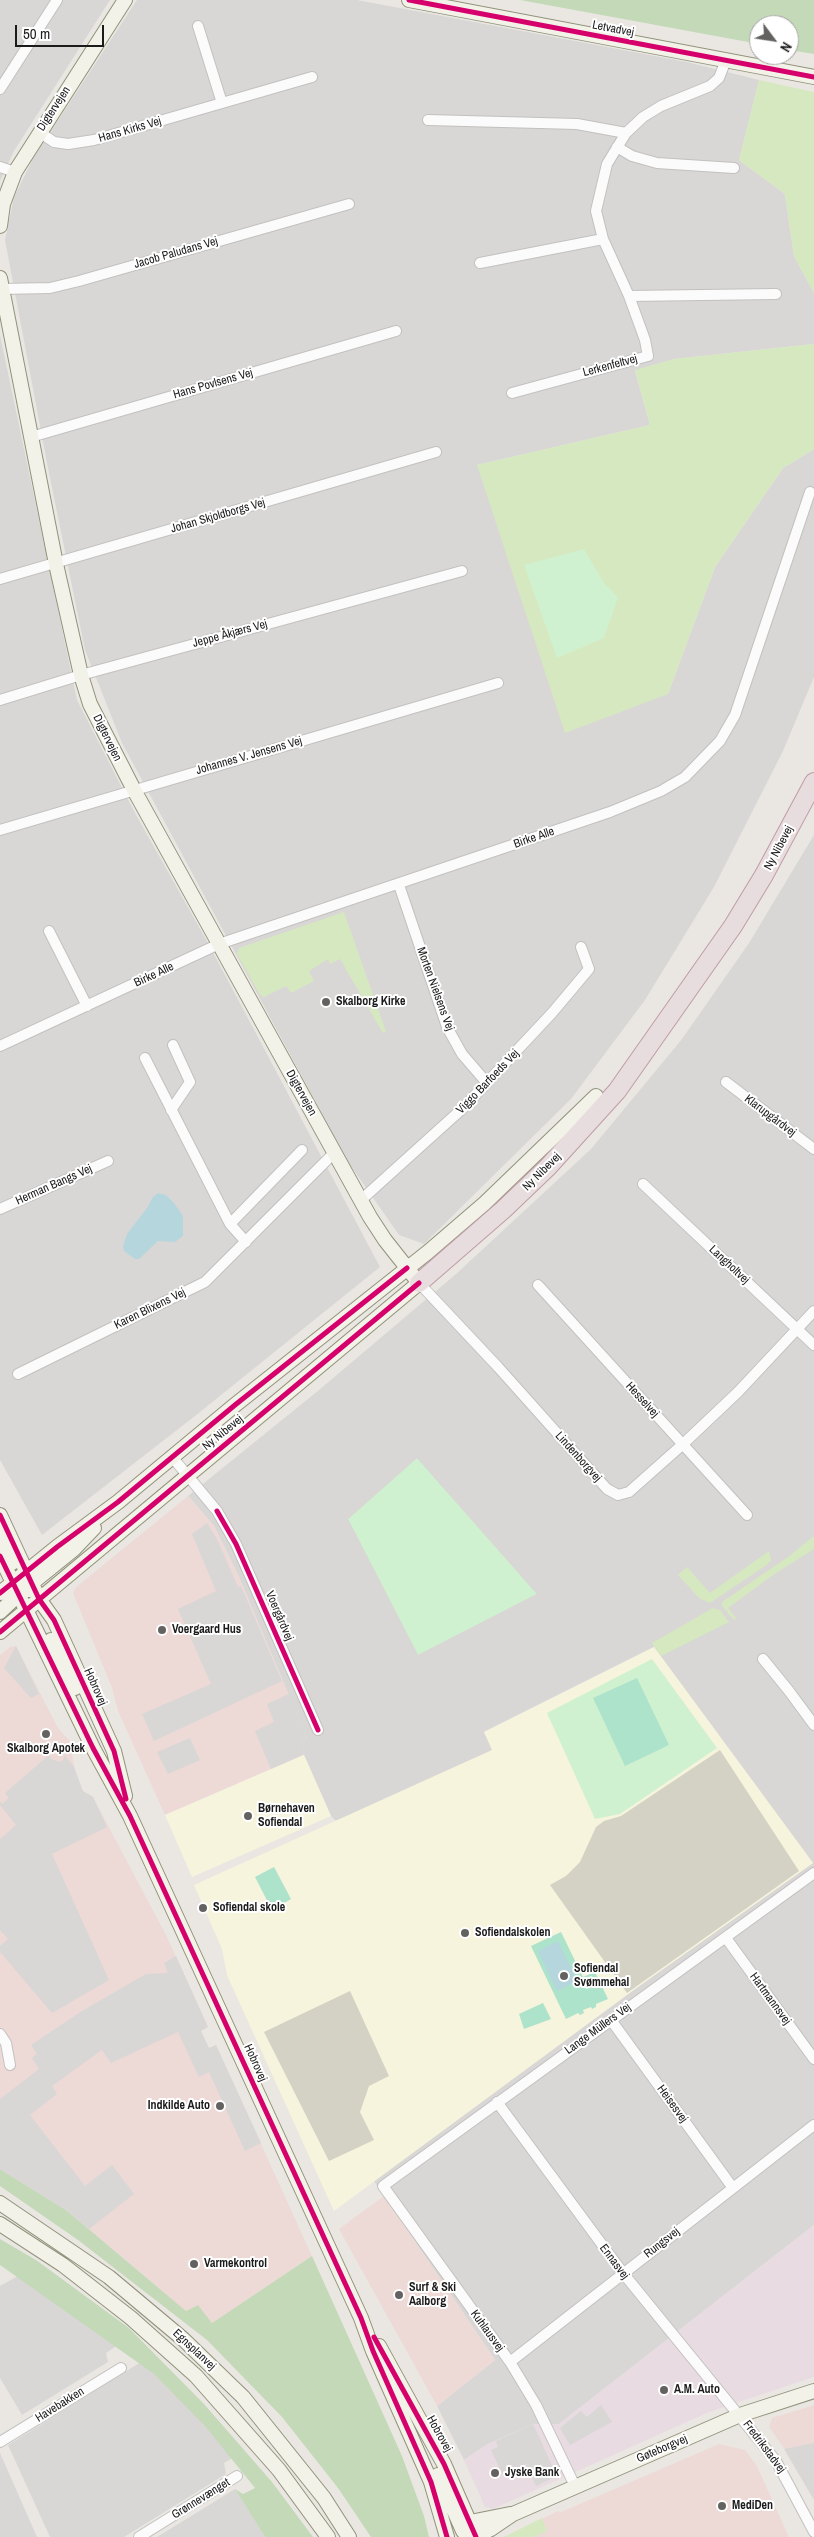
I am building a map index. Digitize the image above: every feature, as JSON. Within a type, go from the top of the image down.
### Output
[{"type":"highway","name":"Ny Nibevej","points":[[419,1282],[503,1210],[570,1144],[617,1090],[733,926],[764,875],[814,782]]},
{"type":"highway","name":"Ny Nibevej","points":[[596,1096],[656,1035]]},
{"type":"main road","name":"Digtervejen","points":[[0,226],[4,204],[15,172],[124,0]]},
{"type":"main road","name":"Letvadvej","points":[[409,0],[814,77]]},
{"type":"main road","name":"Digtervejen","points":[[1,283],[3,321],[31,437],[56,564],[81,676],[106,738],[334,1154],[385,1240],[419,1282]]},
{"type":"main road","name":"Ny Nibevej","points":[[25,1590],[118,1502],[407,1268],[491,1197],[596,1096]]},
{"type":"main road","name":"Ny Nibevej","points":[[25,1590],[187,1475],[419,1282]]},
{"type":"main road","name":"Hobrovej","points":[[0,1515],[25,1590],[93,1748],[130,1816],[361,2318],[373,2351],[431,2482],[448,2537]]},
{"type":"main road","points":[[0,1538],[25,1590]]},
{"type":"main road","name":"Hobrovej","points":[[0,1556],[25,1590],[54,1620],[114,1752],[130,1816]]},
{"type":"main road","points":[[0,1593],[25,1590]]},
{"type":"main road","points":[[0,1612],[25,1590]]},
{"type":"main road","points":[[0,1632],[25,1590]]},
{"type":"main road","name":"Egnsplanvej","points":[[0,2203],[110,2277],[183,2339],[243,2397],[324,2498],[350,2537]]},
{"type":"main road","name":"Egnsplanvej","points":[[0,2224],[63,2265],[131,2318],[196,2376],[279,2470],[328,2537]]},
{"type":"main road","name":"Hobrovej","points":[[361,2318],[381,2348],[444,2464],[466,2524]]},
{"type":"main road","points":[[373,2351],[439,2478],[466,2524],[466,2534],[476,2536]]},
{"type":"main road","name":"Gøteborgvej","points":[[476,2536],[491,2529],[513,2514],[740,2415],[814,2391]]},
{"type":"main road","name":"Gøteborgvej","points":[[466,2524],[513,2514]]},
{"type":"street","points":[[0,89],[57,0]]},
{"type":"street","points":[[198,26],[222,103]]},
{"type":"street","name":"Lerkenfeltvej","points":[[512,394],[648,356],[630,296],[603,239],[596,211],[607,164],[626,133],[643,117],[661,106],[710,86],[719,78],[726,60]]},
{"type":"street","name":"Hans Kirks Vej","points":[[39,132],[54,142],[68,144],[94,140],[312,77]]},
{"type":"street","points":[[428,120],[577,124],[626,133]]},
{"type":"street","points":[[617,147],[632,156],[657,163],[734,168]]},
{"type":"street","points":[[0,167],[15,172]]},
{"type":"street","name":"Jacob Paludans Vej","points":[[1,283],[32,290],[70,283],[349,204]]},
{"type":"street","points":[[480,263],[603,239]]},
{"type":"street","points":[[630,296],[776,294]]},
{"type":"street","name":"Hans Povlsens Vej","points":[[31,437],[396,331]]},
{"type":"street","name":"Johan Skjoldborgs Vej","points":[[0,579],[436,452]]},
{"type":"street","name":"Birke Alle","points":[[0,1046],[219,944],[399,885],[645,798],[685,777],[703,761],[720,741],[735,714],[810,492]]},
{"type":"street","name":"Jeppe Åkjærs Vej","points":[[0,700],[462,571]]},
{"type":"street","name":"Johannes V. Jensens Vej","points":[[0,830],[498,683]]},
{"type":"street","name":"Morten Nielsens Vej","points":[[399,885],[447,1026],[462,1054],[488,1083]]},
{"type":"street","points":[[49,931],[87,1006]]},
{"type":"street","name":"Viggo Barfoeds Vej","points":[[361,1200],[464,1108],[588,969],[581,947]]},
{"type":"street","points":[[171,1110],[190,1082],[173,1045]]},
{"type":"street","points":[[145,1058],[230,1224],[246,1242]]},
{"type":"street","name":"Klarupgårdvej","points":[[726,1082],[814,1149]]},
{"type":"street","points":[[230,1224],[302,1150]]},
{"type":"street","name":"Karen Blixens Vej","points":[[18,1374],[205,1282],[334,1154]]},
{"type":"street","name":"Herman Bangs Vej","points":[[0,1209],[108,1161]]},
{"type":"street","name":"Langholtvej","points":[[643,1184],[814,1345]]},
{"type":"street","name":"Lindenborgvej","points":[[419,1282],[607,1489],[618,1495],[629,1492],[682,1445],[798,1330],[814,1311]]},
{"type":"street","name":"Hesselvej","points":[[538,1285],[747,1515]]},
{"type":"street","name":"Voergårdvej","points":[[173,1458],[216,1512],[236,1544],[318,1730]]},
{"type":"street","points":[[762,1660],[790,1691],[814,1725]]},
{"type":"street","name":"Lange Müllers Vej","points":[[383,2186],[814,1874]]},
{"type":"street","name":"Hartmannsvej","points":[[726,1938],[814,2059]]},
{"type":"street","name":"Heisesvej","points":[[611,2020],[733,2188]]},
{"type":"street","points":[[0,2034],[6,2043],[10,2065]]},
{"type":"street","name":"Ennasvej","points":[[497,2102],[623,2274],[740,2415]]},
{"type":"street","name":"Rungsvej","points":[[510,2362],[814,2125]]},
{"type":"street","name":"Kuhlausvej","points":[[383,2186],[510,2362],[536,2405],[575,2486]]},
{"type":"street","name":"Havebakken","points":[[0,2442],[121,2368]]},
{"type":"street","name":"Fredrikstadvej","points":[[740,2415],[776,2460],[814,2532]]},
{"type":"street","name":"Grønnevænget","points":[[139,2537],[237,2476]]},
{"type":"street","points":[[448,2537],[466,2524]]},
{"type":"shaded area","points":[[0,0],[110,0],[14,151],[0,181]]},
{"type":"shaded area","points":[[137,0],[357,0],[687,62],[759,80],[739,160],[785,194],[794,256],[814,293],[814,344],[674,359],[635,371],[650,425],[477,465],[668,694],[715,567],[783,468],[814,449],[814,677],[783,751],[714,887],[645,1000],[571,1099],[424,1244],[399,1235],[348,1162],[122,743],[85,650],[5,240],[14,197],[34,157]]},
{"type":"shaded area","points":[[0,335],[77,700],[135,813],[208,943],[380,1267],[195,1416],[42,1535],[0,1460]]},
{"type":"shaded area","points":[[814,835],[814,2225],[559,2424],[533,2424],[488,2444],[464,2460],[437,2406],[495,2360],[374,2181],[635,1989],[813,1863],[654,1647],[484,1732],[493,1750],[336,1821],[331,1816],[304,1755],[300,1741],[307,1738],[238,1575],[214,1526],[188,1496],[319,1390],[456,1274],[591,1149],[682,1039],[749,943]]},
{"type":"shaded area","points":[[185,1034],[203,1073],[177,1108],[179,1115],[158,1126],[129,1059]]},
{"type":"shaded area","points":[[357,1045],[362,1052],[371,1047],[395,1091],[356,1112],[360,1119],[341,1130],[309,1072]]},
{"type":"shaded area","points":[[308,1153],[315,1160],[244,1229],[238,1223]]},
{"type":"shaded area","points":[[286,1222],[306,1244],[282,1265],[262,1243]]},
{"type":"shaded area","points":[[250,1254],[273,1281],[249,1301],[227,1274]]},
{"type":"shaded area","points":[[199,1294],[218,1323],[195,1343],[170,1307]]},
{"type":"shaded area","points":[[92,1346],[110,1383],[124,1400],[101,1420],[84,1399],[64,1359]]},
{"type":"shaded area","points":[[60,1361],[79,1402],[98,1426],[75,1445],[55,1422],[31,1376]]},
{"type":"shaded area","points":[[495,1381],[552,1445],[537,1458],[480,1394]]},
{"type":"shaded area","points":[[420,1413],[587,1603],[404,1697],[309,1512]],"holes":[[[417,1458],[537,1594],[418,1655],[348,1519]]]},
{"type":"shaded area","points":[[188,1496],[214,1526],[238,1575],[307,1738],[300,1741],[305,1754],[165,1815],[118,1711],[112,1688],[73,1593],[75,1588]]},
{"type":"shaded area","points":[[207,1523],[218,1541],[238,1587],[241,1586],[282,1681],[154,1741],[142,1714],[211,1684],[178,1609],[216,1591],[192,1534]]},
{"type":"shaded area","points":[[16,1646],[58,1728],[69,1740],[76,1775],[83,1791],[93,1797],[167,1937],[208,2027],[201,2031],[209,2048],[216,2045],[312,2256],[212,2323],[198,2305],[186,2311],[66,2210],[0,2169],[0,1655],[10,1647]]},
{"type":"shaded area","points":[[16,1646],[39,1694],[31,1698],[4,1668]]},
{"type":"shaded area","name":"Sofiendalskolen","points":[[654,1647],[813,1863],[635,1989],[334,2211],[227,1975],[222,1949],[194,1885],[492,1750],[484,1732]]},
{"type":"shaded area","points":[[289,1694],[307,1738],[300,1741],[305,1754],[271,1769],[255,1731],[274,1722],[267,1704]]},
{"type":"shaded area","points":[[362,1705],[395,1781],[334,1809],[318,1774],[327,1769],[309,1728]]},
{"type":"shaded area","points":[[190,1738],[200,1760],[168,1774],[157,1752]]},
{"type":"shaded area","points":[[720,1750],[799,1871],[627,1993],[550,1885],[566,1876],[580,1862],[596,1827],[604,1821],[621,1816]]},
{"type":"shaded area","points":[[49,1755],[51,1759],[60,1762],[64,1759],[64,1755],[74,1767],[83,1791],[93,1797],[107,1827],[52,1854],[109,1980],[52,2013],[0,1952],[0,1946],[8,1939],[0,1930],[0,1839],[16,1825],[0,1805],[0,1801],[2,1804],[9,1798],[5,1793]]},
{"type":"shaded area","name":"Børnehaven Sofiendal","points":[[304,1755],[331,1816],[192,1877],[165,1815]]},
{"type":"shaded area","points":[[176,1956],[208,2027],[201,2031],[209,2048],[216,2045],[261,2143],[245,2151],[209,2072],[199,2077],[178,2032],[111,2063],[102,2050],[52,2086],[57,2094],[30,2115],[85,2186],[112,2165],[134,2194],[89,2229],[66,2210],[0,2169],[0,2099],[39,2069],[32,2058],[37,2054],[31,2045],[82,2011],[146,1974],[168,1973],[164,1963]]},
{"type":"shaded area","points":[[350,1991],[389,2076],[369,2086],[360,2112],[374,2140],[329,2161],[264,2032]]},
{"type":"shaded area","points":[[384,2196],[495,2360],[437,2406],[339,2229]]},
{"type":"shaded area","points":[[814,2225],[814,2377],[709,2412],[493,2509],[485,2507],[464,2460],[488,2444],[533,2424],[559,2424]]},
{"type":"shaded area","points":[[18,2276],[121,2343],[106,2353],[108,2362],[22,2415],[0,2378],[0,2286]]},
{"type":"shaded area","points":[[144,2360],[239,2454],[224,2463],[226,2474],[124,2537],[50,2537],[8,2445]]},
{"type":"shaded area","points":[[601,2405],[612,2422],[570,2445],[560,2428],[581,2411],[587,2417]]},
{"type":"shaded area","points":[[814,2405],[814,2500],[792,2460],[769,2427],[772,2418]]},
{"type":"shaded area","points":[[533,2424],[555,2472],[551,2474],[553,2478],[536,2486],[526,2464],[503,2475],[491,2450],[498,2447],[496,2441]]},
{"type":"shaded area","points":[[814,2443],[814,2500],[784,2449]]},
{"type":"shaded area","points":[[719,2444],[745,2450],[757,2466],[789,2537],[504,2537],[558,2511],[561,2512]]},
{"type":"shaded area","points":[[0,2453],[37,2537],[0,2537]]},
{"type":"shaded area","points":[[235,2489],[265,2537],[157,2537]]},
{"type":"green space","points":[[520,0],[814,0],[814,54],[799,52],[799,15],[749,15],[749,42]]},
{"type":"green space","points":[[759,80],[814,92],[814,293],[794,256],[785,194],[739,160]]},
{"type":"green space","points":[[814,344],[814,449],[783,468],[715,567],[668,694],[565,733],[477,465],[650,425],[635,370],[674,359]]},
{"type":"green space","points":[[584,549],[604,583],[618,597],[604,638],[557,658],[524,565]]},
{"type":"green space","points":[[344,912],[386,1032],[383,1033],[340,959],[330,964],[328,959],[309,971],[314,981],[291,993],[286,986],[264,997],[260,995],[237,954],[239,948]]},
{"type":"green space","points":[[417,1458],[537,1594],[418,1655],[348,1519]]},
{"type":"green space","points":[[814,1536],[814,1549],[773,1575],[728,1608],[736,1618],[734,1620],[722,1606],[722,1602],[788,1557]]},
{"type":"green space","points":[[769,1551],[771,1560],[768,1564],[710,1603],[699,1598],[678,1575],[687,1567],[710,1593]]},
{"type":"green space","points":[[713,1608],[720,1610],[729,1622],[661,1656],[652,1643]]},
{"type":"green space","points":[[652,1659],[717,1748],[620,1814],[595,1819],[547,1713]]},
{"type":"green space","points":[[637,1678],[669,1745],[625,1766],[593,1698]]},
{"type":"green space","points":[[274,1867],[291,1899],[272,1910],[255,1877]]},
{"type":"green space","name":"Sofiendal Svømmehal","points":[[561,1932],[583,1977],[595,1972],[608,1999],[596,2004],[596,2007],[592,2009],[591,2007],[583,2010],[584,2013],[580,2015],[578,2013],[566,2019],[531,1946]]},
{"type":"green space","points":[[543,2003],[551,2019],[524,2029],[519,2014]]},
{"type":"green space","points":[[0,2169],[66,2210],[186,2311],[198,2305],[212,2323],[312,2256],[402,2456],[424,2516],[429,2537],[371,2537],[338,2488],[282,2417],[207,2340],[78,2240],[0,2186]]},
{"type":"green space","points":[[0,2239],[36,2260],[129,2328],[204,2404],[272,2482],[313,2537],[265,2537],[235,2489],[243,2494],[255,2488],[205,2426],[154,2374],[0,2265]]},
{"type":"green space","points":[[542,2518],[547,2531],[534,2537],[504,2537]]},
{"type":"water","points":[[158,1193],[166,1195],[183,1216],[183,1236],[175,1242],[158,1241],[139,1259],[135,1259],[124,1251],[123,1246],[127,1234],[153,1197]]},
{"type":"water","points":[[558,1941],[577,1981],[557,1991],[538,1951]]},
{"type":"cycle path","points":[[409,0],[814,77]]},
{"type":"cycle path","points":[[0,1593],[57,1547],[118,1502],[235,1405],[407,1268]]},
{"type":"cycle path","points":[[0,1632],[419,1283]]},
{"type":"cycle path","points":[[217,1511],[236,1544],[318,1730]]},
{"type":"cycle path","points":[[0,1515],[39,1599],[54,1620],[114,1751],[126,1799]]},
{"type":"cycle path","points":[[0,1556],[93,1748],[130,1816],[361,2318],[373,2351],[431,2482],[447,2537]]},
{"type":"cycle path","points":[[374,2337],[444,2464],[476,2537]]},
{"type":"place","name":"Skalborg Kirke","points":[[326,1002]]},
{"type":"place","name":"Voergaard Hus","points":[[162,1630]]},
{"type":"place","name":"Skalborg Apotek","points":[[46,1734]]},
{"type":"place","name":"Børnehaven Sofiendal","points":[[248,1816]]},
{"type":"place","name":"Sofiendal skole","points":[[203,1908]]},
{"type":"place","name":"Sofiendalskolen","points":[[465,1933]]},
{"type":"place","name":"Sofiendal Svømmehal","points":[[564,1976]]},
{"type":"place","name":"Indkilde Auto","points":[[220,2106]]},
{"type":"place","name":"Varmekontrol","points":[[194,2264]]},
{"type":"place","name":"Surf & Ski Aalborg","points":[[399,2295]]},
{"type":"place","name":"A.M. Auto","points":[[664,2390]]},
{"type":"place","name":"Jyske Bank","points":[[495,2473]]},
{"type":"place","name":"MediDen","points":[[722,2506]]}]
